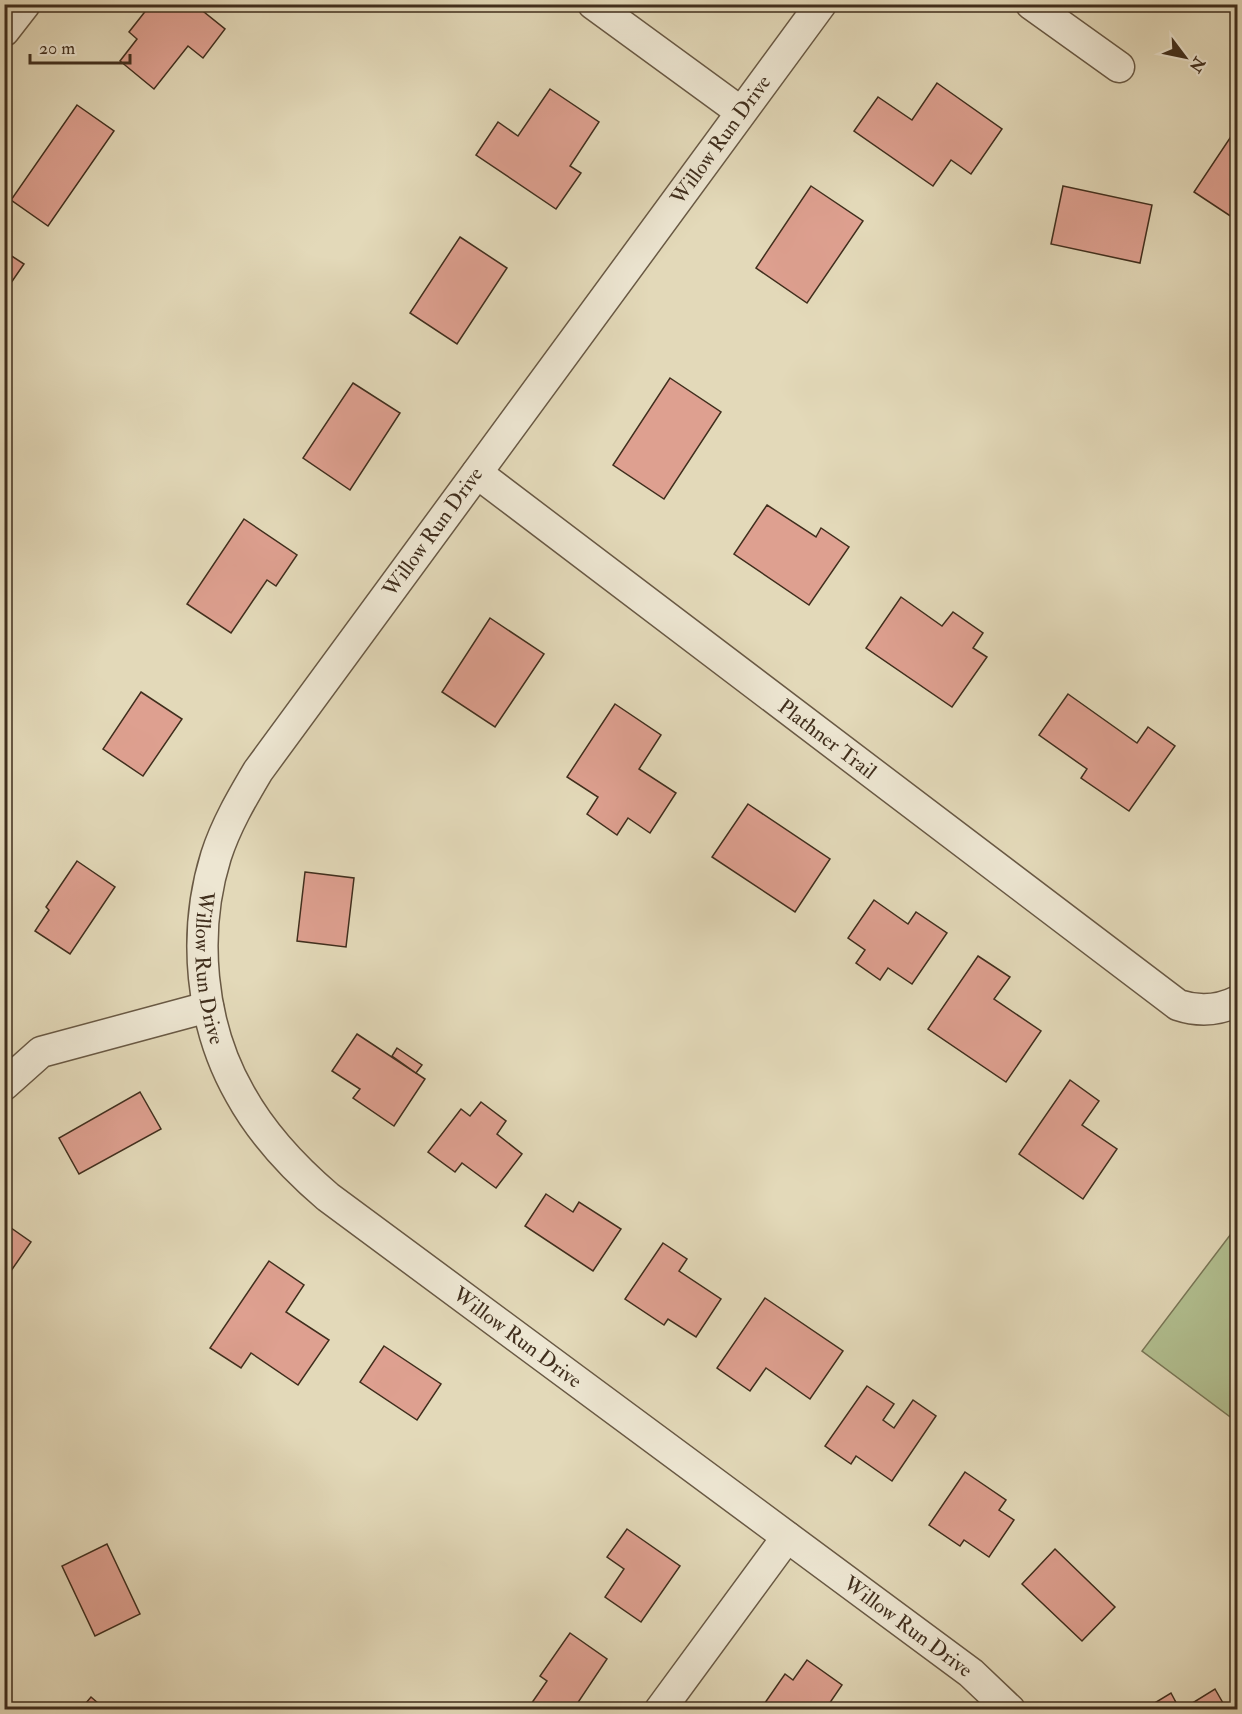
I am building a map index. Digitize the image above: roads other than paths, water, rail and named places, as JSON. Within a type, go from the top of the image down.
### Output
[{"type":"street","points":[[4,31],[25,4]]},
{"type":"street","points":[[593,4],[741,112]]},
{"type":"street","name":"Willow Run Drive","points":[[821,4],[258,771],[234,812],[216,857],[205,909],[202,957],[208,1007],[221,1053],[240,1095],[269,1138],[304,1177],[971,1673],[1010,1710]]},
{"type":"street","points":[[1031,4],[1119,67]]},
{"type":"street","name":"Plathner Trail","points":[[477,473],[1178,1005],[1190,1009],[1214,1009],[1238,1001]]},
{"type":"street","points":[[4,1086],[41,1052],[208,1007]]},
{"type":"street","points":[[660,1710],[787,1537]]}]
